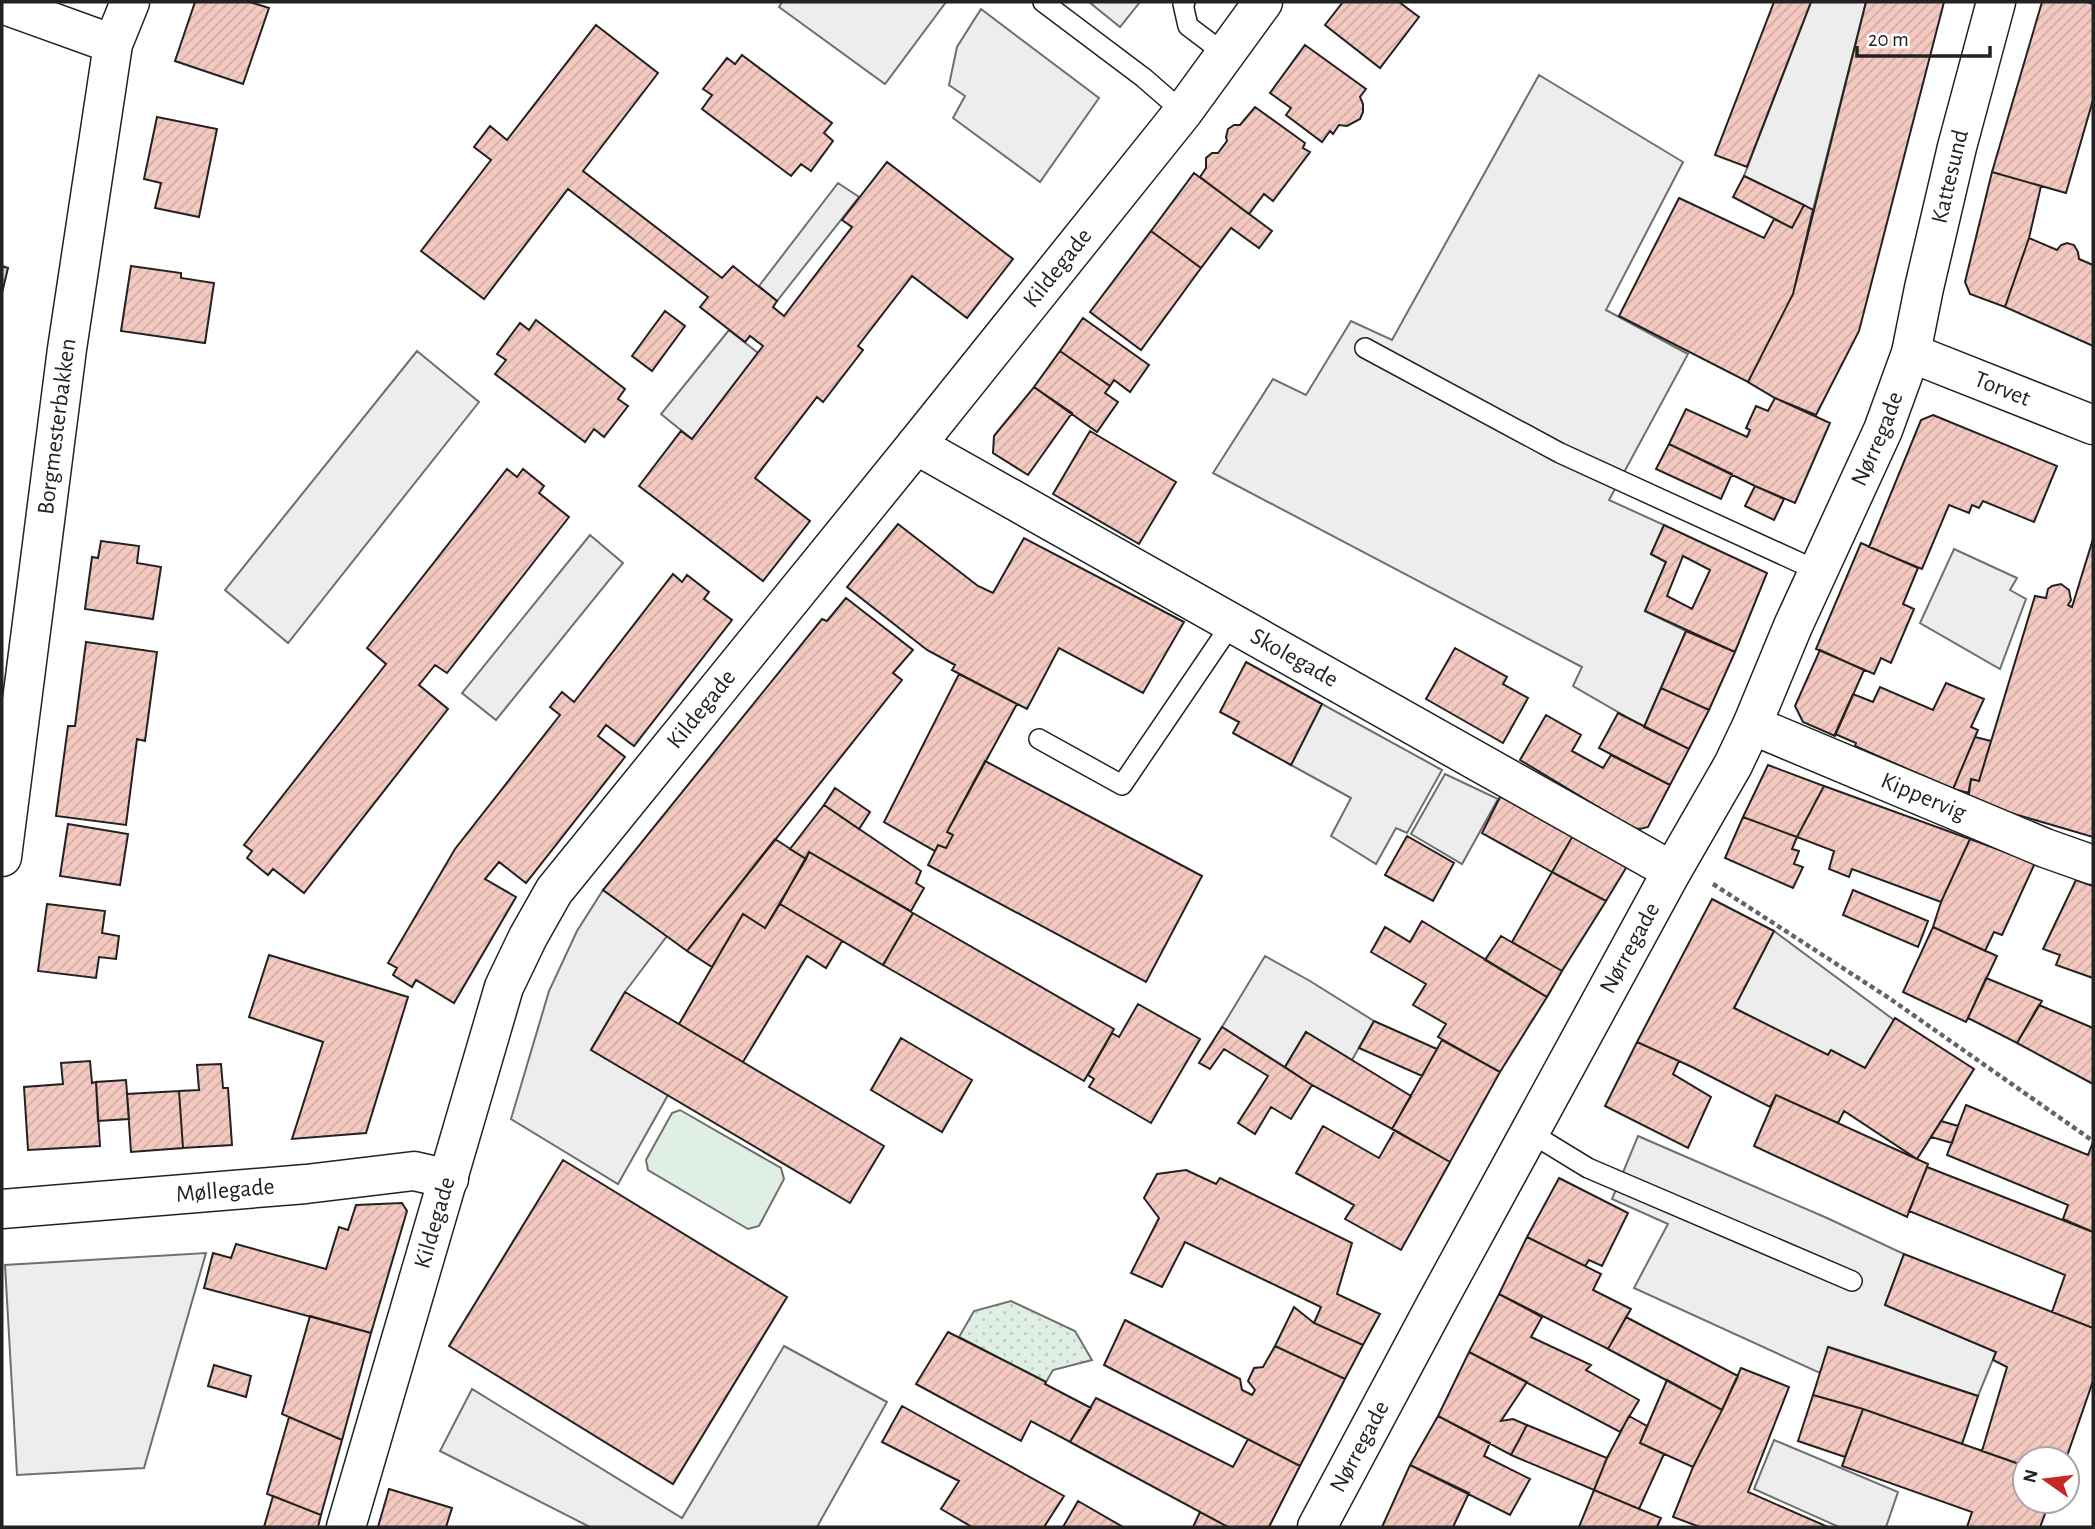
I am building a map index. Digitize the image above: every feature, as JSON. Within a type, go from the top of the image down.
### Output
[{"type":"street","name":"Borgmesterbakken","points":[[2,857],[67,349],[113,44],[130,2]]},
{"type":"street","name":"Kildegade","points":[[346,1527],[504,987],[554,891],[1184,112],[1263,2]]},
{"type":"street","name":"Kattesund","points":[[1911,353],[1954,160],[1996,2]]},
{"type":"street","points":[[2,4],[113,44]]},
{"type":"street","name":"Torvet","points":[[1911,353],[2093,425]]},
{"type":"street","name":"Nørregade","points":[[1317,1527],[1671,871],[1732,765],[1883,430],[1911,353]]},
{"type":"street","name":"Skolegade","points":[[916,445],[1671,871]]},
{"type":"street","name":"Kippervig","points":[[1752,725],[2045,848],[2093,865]]},
{"type":"street","name":"Møllegade","points":[[2,1209],[306,1184],[414,1171],[449,1179]]},
{"type":"lane","points":[[1043,2],[1184,112]]},
{"type":"lane","points":[[1185,2],[1183,4],[1188,26],[1225,54]]},
{"type":"lane","points":[[1365,348],[1560,453],[1818,571]]},
{"type":"lane","points":[[1039,739],[1122,785],[1233,624]]},
{"type":"lane","points":[[1529,1132],[1588,1168],[1852,1281]]},
{"type":"path","points":[[1671,871],[1717,885],[1889,998],[2093,1141]]},
{"type":"green space","points":[[680,1110],[781,1168],[784,1179],[759,1226],[748,1229],[648,1170],[646,1160],[672,1113]]},
{"type":"green space","points":[[1011,1301],[1075,1331],[1092,1360],[1053,1370],[1046,1382],[959,1337],[974,1311]]},
{"type":"shaded area","points":[[782,2],[946,2],[885,84],[779,7]]},
{"type":"shaded area","points":[[1089,2],[1140,2],[1120,27]]},
{"type":"shaded area","points":[[1811,2],[1866,2],[1813,210],[1744,176]]},
{"type":"shaded area","points":[[981,9],[1099,98],[1040,182],[953,118],[965,96],[949,85],[957,47]]},
{"type":"shaded area","points":[[1539,75],[1683,162],[1606,310],[1688,354],[1609,500],[1664,525],[1651,554],[1666,562],[1645,611],[1686,631],[1644,727],[1573,686],[1582,667],[1213,473],[1273,379],[1306,395],[1351,321],[1392,340]]},
{"type":"shaded area","points":[[838,183],[859,197],[777,301],[759,286]]},
{"type":"shaded area","points":[[729,330],[758,353],[692,439],[661,414]]},
{"type":"shaded area","points":[[417,351],[479,402],[288,643],[225,590]]},
{"type":"shaded area","points":[[590,535],[623,563],[496,720],[462,693]]},
{"type":"shaded area","points":[[1954,549],[2017,578],[2010,590],[2026,599],[2000,669],[1920,623]]},
{"type":"shaded area","points":[[1322,704],[1442,770],[1407,833],[1396,828],[1376,864],[1331,836],[1351,798],[1291,765]]},
{"type":"shaded area","points":[[1445,774],[1498,799],[1462,864],[1411,834]]},
{"type":"shaded area","points":[[603,890],[667,936],[625,992],[591,1050],[668,1095],[618,1184],[511,1119],[549,991],[577,931]]},
{"type":"shaded area","points":[[1774,931],[1894,1020],[1865,1068],[1831,1050],[1828,1055],[1734,1008]]},
{"type":"shaded area","points":[[1265,956],[1374,1021],[1352,1060],[1306,1032],[1285,1067],[1222,1027]]},
{"type":"shaded area","points":[[1638,1136],[1904,1254],[1885,1305],[1996,1352],[1978,1396],[1829,1347],[1820,1373],[1634,1288],[1668,1224],[1612,1199]]},
{"type":"shaded area","points":[[206,1253],[144,1468],[17,1475],[5,1265]]},
{"type":"shaded area","points":[[784,1346],[887,1402],[817,1527],[590,1527],[440,1451],[472,1389],[682,1518]]},
{"type":"shaded area","points":[[1774,1440],[1898,1492],[1886,1527],[1839,1527],[1754,1489]]},
{"type":"building","points":[[195,2],[250,2],[269,8],[243,84],[175,61]]},
{"type":"building","points":[[1343,2],[1399,2],[1419,17],[1380,68],[1325,25]]},
{"type":"building","points":[[1774,2],[1811,2],[1747,167],[1715,155]]},
{"type":"building","points":[[1866,2],[1944,2],[1859,331],[1816,415],[1775,398],[1748,382],[1793,294]]},
{"type":"building","points":[[2042,2],[2093,4],[2093,100],[2066,193],[1992,172]]},
{"type":"building","points":[[596,25],[658,73],[583,171],[722,278],[733,266],[777,301],[773,307],[784,316],[852,227],[842,220],[887,162],[1013,259],[967,318],[912,276],[858,346],[863,350],[823,402],[817,397],[755,478],[810,521],[763,581],[639,486],[681,431],[692,439],[763,346],[750,336],[745,342],[700,307],[708,297],[568,189],[484,299],[421,251],[491,160],[474,147],[490,126],[507,140]]},
{"type":"building","points":[[1305,45],[1366,89],[1360,97],[1363,112],[1360,119],[1347,126],[1339,125],[1333,134],[1330,131],[1322,142],[1286,115],[1291,108],[1270,93]]},
{"type":"building","points":[[742,55],[832,123],[824,133],[833,141],[811,171],[801,164],[791,176],[702,109],[712,95],[703,89],[727,58],[735,64]]},
{"type":"building","points":[[1255,107],[1305,143],[1303,148],[1310,152],[1273,201],[1264,194],[1249,214],[1200,177],[1206,168],[1206,158],[1212,153],[1218,153],[1227,141],[1228,129],[1240,125]]},
{"type":"building","points":[[157,117],[217,129],[199,217],[155,208],[161,183],[144,179]]},
{"type":"building","points":[[1992,172],[2041,186],[2029,238],[2005,307],[1970,294],[1965,282]]},
{"type":"building","points":[[1194,173],[1272,231],[1259,248],[1231,228],[1201,268],[1151,231]]},
{"type":"building","points":[[1744,176],[1804,205],[1792,228],[1733,197]]},
{"type":"building","points":[[1679,198],[1764,238],[1774,219],[1792,228],[1804,205],[1813,210],[1793,294],[1748,382],[1619,316]]},
{"type":"building","points":[[1151,231],[1201,268],[1141,350],[1090,312]]},
{"type":"building","points":[[2029,238],[2057,250],[2067,243],[2074,245],[2079,259],[2093,265],[2093,346],[2005,307]]},
{"type":"building","points":[[2,266],[8,268],[2,293]]},
{"type":"building","points":[[131,266],[181,273],[181,278],[214,283],[205,343],[121,331]]},
{"type":"building","points":[[665,311],[685,326],[652,371],[632,356]]},
{"type":"building","points":[[1083,318],[1149,365],[1130,392],[1114,380],[1110,386],[1060,351]]},
{"type":"building","points":[[536,320],[625,389],[618,399],[628,406],[604,437],[594,429],[585,442],[495,374],[506,360],[497,354],[520,323],[529,330]]},
{"type":"building","points":[[1060,351],[1110,386],[1105,393],[1118,402],[1097,432],[1034,387]]},
{"type":"building","points":[[1034,387],[1072,413],[1028,475],[993,453],[994,436]]},
{"type":"building","points":[[1775,398],[1830,423],[1795,503],[1669,444],[1686,409],[1747,437],[1750,430],[1746,428],[1756,406],[1768,411]]},
{"type":"building","points":[[1933,415],[2057,466],[2034,522],[1983,501],[1979,508],[1972,505],[1969,513],[1949,505],[1922,569],[1869,547],[1921,420]]},
{"type":"building","points":[[1090,431],[1176,482],[1139,544],[1053,494]]},
{"type":"building","points":[[1669,444],[1732,474],[1721,499],[1656,469]]},
{"type":"building","points":[[507,469],[517,477],[523,469],[544,486],[539,493],[569,517],[447,673],[435,665],[419,685],[448,709],[304,893],[273,869],[268,875],[247,858],[252,851],[244,845],[386,664],[367,648]]},
{"type":"building","points":[[1755,486],[1784,499],[1774,520],[1745,506]]},
{"type":"building","points":[[898,524],[978,586],[993,593],[1024,538],[1184,622],[1143,693],[1059,648],[1027,709],[952,670],[955,665],[927,650],[847,587]]},
{"type":"building","points":[[1664,525],[1767,573],[1735,652],[1645,611],[1666,562],[1651,554]],"holes":[[[1683,556],[1710,570],[1692,609],[1667,596]]]},
{"type":"building","points":[[2093,539],[2093,837],[1967,800],[1971,779],[1979,781],[2035,596],[2046,598],[2048,589],[2061,584],[2069,590],[2071,600],[2068,605],[2072,607]]},
{"type":"building","points":[[101,541],[139,546],[137,563],[161,567],[153,619],[85,609],[92,557],[98,558]]},
{"type":"building","points":[[1861,543],[1918,568],[1903,604],[1914,609],[1891,663],[1881,658],[1874,674],[1816,649]]},
{"type":"building","points":[[673,574],[682,582],[687,575],[709,592],[704,599],[732,620],[634,746],[606,725],[598,736],[625,757],[526,883],[499,862],[485,879],[516,897],[454,1003],[416,980],[412,987],[393,975],[397,968],[388,963],[455,849],[560,715],[550,707],[562,692],[574,702]]},
{"type":"building","points":[[846,598],[913,650],[893,673],[902,680],[687,951],[603,890],[822,619],[827,621]]},
{"type":"building","points":[[1686,631],[1735,652],[1709,710],[1661,688]]},
{"type":"building","points":[[86,642],[157,652],[145,741],[137,739],[126,825],[56,816],[68,726],[75,726]]},
{"type":"building","points":[[1455,648],[1507,677],[1503,684],[1528,698],[1503,743],[1426,699]]},
{"type":"building","points":[[1820,650],[1864,670],[1835,736],[1803,722],[1795,706]]},
{"type":"building","points":[[1246,662],[1322,704],[1291,765],[1233,733],[1239,722],[1220,712]]},
{"type":"building","points":[[959,674],[1017,704],[947,832],[953,835],[946,848],[938,845],[935,851],[884,822]]},
{"type":"building","points":[[1946,683],[1984,699],[1971,727],[1978,730],[1953,789],[1855,746],[1856,743],[1835,734],[1853,694],[1873,702],[1880,687],[1933,710]]},
{"type":"building","points":[[1661,688],[1709,710],[1689,749],[1644,727]]},
{"type":"building","points":[[1618,713],[1689,749],[1670,785],[1599,748]]},
{"type":"building","points":[[1546,715],[1581,735],[1572,751],[1603,768],[1611,755],[1670,785],[1648,827],[1633,828],[1520,760]]},
{"type":"building","points":[[1975,737],[1991,741],[1979,781],[1971,779],[1969,793],[1953,789]]},
{"type":"building","points":[[985,761],[1202,876],[1146,982],[928,865],[938,845],[946,848],[953,835],[947,832]]},
{"type":"building","points":[[1768,765],[1824,786],[1797,837],[1743,817]]},
{"type":"building","points":[[1824,786],[1970,839],[1941,902],[1852,869],[1849,877],[1829,869],[1834,851],[1797,837]]},
{"type":"building","points":[[835,788],[870,812],[859,829],[824,805]]},
{"type":"building","points":[[1501,795],[1575,832],[1552,872],[1482,833]]},
{"type":"building","points":[[824,805],[921,871],[916,883],[924,888],[911,911],[809,852],[806,859],[790,849]]},
{"type":"building","points":[[1743,817],[1797,837],[1792,849],[1799,851],[1794,864],[1803,867],[1793,888],[1725,858]]},
{"type":"building","points":[[68,824],[128,834],[120,885],[60,876]]},
{"type":"building","points":[[1575,832],[1621,855],[1626,868],[1606,901],[1552,872]]},
{"type":"building","points":[[1407,836],[1454,863],[1433,901],[1385,875]]},
{"type":"building","points":[[775,839],[806,859],[765,928],[743,914],[712,967],[687,951]]},
{"type":"building","points":[[1970,839],[2035,863],[2002,935],[1994,932],[1985,951],[1933,927],[1941,902]]},
{"type":"building","points":[[809,852],[913,913],[883,965],[780,904]]},
{"type":"building","points":[[1552,872],[1606,901],[1562,971],[1512,942]]},
{"type":"building","points":[[2076,880],[2093,886],[2093,978],[2056,965],[2060,955],[2043,949]]},
{"type":"building","points":[[1853,890],[1928,921],[1918,947],[1843,915]]},
{"type":"building","points":[[1712,899],[1774,931],[1734,1008],[1828,1055],[1831,1050],[1865,1068],[1895,1018],[1974,1069],[1917,1159],[1844,1111],[1838,1123],[1776,1095],[1770,1107],[1637,1042]]},
{"type":"building","points":[[47,904],[105,911],[102,933],[119,936],[116,959],[99,957],[96,978],[38,971]]},
{"type":"building","points":[[780,904],[842,941],[826,968],[807,956],[743,1062],[679,1024],[743,914],[765,928]]},
{"type":"building","points":[[913,913],[1114,1029],[1084,1081],[883,965]]},
{"type":"building","points":[[1422,921],[1547,997],[1500,1072],[1438,1037],[1446,1024],[1413,1005],[1426,984],[1371,952],[1385,927],[1410,942]]},
{"type":"building","points":[[1933,927],[1997,956],[1966,1022],[1903,992]]},
{"type":"building","points":[[1501,936],[1562,971],[1547,997],[1485,960]]},
{"type":"building","points":[[269,955],[408,997],[366,1133],[292,1139],[323,1042],[249,1017]]},
{"type":"building","points":[[1986,978],[2042,1001],[2017,1043],[1968,1018]]},
{"type":"building","points":[[625,992],[884,1146],[850,1203],[591,1050]]},
{"type":"building","points":[[1138,1004],[1200,1039],[1151,1123],[1089,1087],[1094,1079],[1088,1075],[1112,1033],[1119,1037]]},
{"type":"building","points":[[2039,1005],[2093,1028],[2093,1084],[2017,1043]]},
{"type":"building","points":[[1374,1021],[1437,1049],[1422,1076],[1359,1048]]},
{"type":"building","points":[[1222,1027],[1312,1085],[1291,1119],[1271,1107],[1255,1134],[1238,1123],[1268,1076],[1224,1049],[1210,1069],[1199,1063]]},
{"type":"building","points":[[1306,1032],[1411,1096],[1392,1129],[1285,1067]]},
{"type":"building","points":[[901,1038],[972,1080],[942,1132],[871,1090]]},
{"type":"building","points":[[1442,1040],[1500,1072],[1450,1162],[1392,1129]]},
{"type":"building","points":[[1637,1042],[1679,1061],[1673,1074],[1711,1097],[1688,1148],[1605,1106]]},
{"type":"building","points":[[90,1061],[92,1083],[96,1082],[100,1146],[28,1150],[24,1087],[63,1084],[61,1063]]},
{"type":"building","points":[[221,1064],[223,1088],[228,1088],[232,1145],[183,1148],[179,1091],[199,1090],[197,1065]]},
{"type":"building","points":[[126,1080],[129,1119],[98,1121],[96,1082]]},
{"type":"building","points":[[179,1091],[183,1148],[131,1152],[127,1094]]},
{"type":"building","points":[[1776,1095],[1928,1164],[1907,1217],[1754,1146]]},
{"type":"building","points":[[1966,1105],[2088,1155],[2093,1142],[2093,1232],[2063,1219],[2068,1205],[1947,1155]]},
{"type":"building","points":[[1941,1121],[1958,1126],[1952,1143],[1931,1137]]},
{"type":"building","points":[[1323,1126],[1379,1158],[1395,1130],[1450,1162],[1401,1250],[1345,1219],[1354,1205],[1296,1173]]},
{"type":"building","points":[[563,1160],[787,1297],[673,1484],[449,1346]]},
{"type":"building","points":[[1927,1167],[2093,1232],[2093,1328],[2052,1312],[2065,1275],[1909,1211]]},
{"type":"building","points":[[1186,1170],[1216,1184],[1220,1178],[1352,1243],[1337,1294],[1380,1314],[1363,1345],[1314,1323],[1321,1307],[1185,1242],[1162,1287],[1131,1273],[1159,1218],[1144,1198],[1157,1174]]},
{"type":"building","points":[[1559,1178],[1628,1213],[1602,1266],[1589,1260],[1585,1266],[1527,1237]]},
{"type":"building","points":[[402,1203],[407,1211],[371,1333],[204,1288],[213,1253],[231,1258],[236,1244],[326,1269],[339,1227],[348,1230],[356,1205]]},
{"type":"building","points":[[1527,1237],[1601,1274],[1593,1290],[1631,1309],[1608,1349],[1499,1294]]},
{"type":"building","points":[[1904,1254],[2093,1328],[2093,1381],[2071,1445],[2011,1445],[2011,1461],[1982,1451],[2007,1367],[1993,1360],[1996,1352],[1885,1305]]},
{"type":"building","points":[[1499,1294],[1542,1317],[1531,1337],[1591,1365],[1586,1370],[1639,1400],[1620,1432],[1469,1352]]},
{"type":"building","points":[[1294,1307],[1314,1323],[1363,1345],[1345,1379],[1275,1346]]},
{"type":"building","points":[[310,1316],[371,1333],[342,1440],[282,1414]]},
{"type":"building","points":[[1626,1317],[1738,1376],[1722,1410],[1608,1349]]},
{"type":"building","points":[[1125,1320],[1240,1379],[1242,1390],[1252,1395],[1255,1390],[1248,1381],[1254,1368],[1263,1367],[1275,1346],[1345,1379],[1300,1466],[1104,1365]]},
{"type":"building","points":[[948,1332],[1091,1408],[1070,1442],[1031,1421],[1021,1441],[916,1384]]},
{"type":"building","points":[[1828,1347],[1978,1396],[1962,1444],[1863,1409],[1813,1395]]},
{"type":"building","points":[[1469,1352],[1527,1382],[1501,1421],[1513,1419],[1527,1425],[1511,1455],[1438,1416]]},
{"type":"building","points":[[214,1365],[251,1376],[246,1397],[208,1386]]},
{"type":"building","points":[[1741,1368],[1789,1387],[1748,1492],[1828,1527],[1700,1527],[1673,1517],[1693,1467]]},
{"type":"building","points":[[1667,1380],[1722,1410],[1693,1467],[1640,1443]]},
{"type":"building","points":[[1813,1395],[1863,1409],[1845,1457],[1798,1441]]},
{"type":"building","points":[[1096,1398],[1233,1467],[1248,1439],[1300,1466],[1269,1527],[1228,1527],[1070,1442]]},
{"type":"building","points":[[902,1406],[1064,1496],[1044,1527],[972,1527],[941,1509],[959,1481],[882,1442]]},
{"type":"building","points":[[1863,1409],[2011,1461],[2011,1515],[2045,1515],[2040,1527],[1967,1527],[1972,1512],[1842,1466]]},
{"type":"building","points":[[1438,1416],[1490,1443],[1484,1456],[1530,1479],[1510,1515],[1410,1465]]},
{"type":"building","points":[[1629,1416],[1647,1426],[1640,1443],[1664,1454],[1639,1509],[1594,1490]]},
{"type":"building","points":[[289,1417],[342,1440],[321,1515],[267,1494]]},
{"type":"building","points":[[1527,1425],[1607,1458],[1594,1490],[1511,1455]]},
{"type":"building","points":[[1410,1465],[1469,1493],[1453,1527],[1382,1527]]},
{"type":"building","points":[[389,1489],[452,1508],[446,1527],[378,1527]]},
{"type":"building","points":[[1594,1490],[1661,1518],[1657,1527],[1579,1527]]},
{"type":"building","points":[[273,1496],[321,1515],[318,1527],[264,1527]]},
{"type":"building","points":[[1078,1501],[1123,1527],[1063,1527]]},
{"type":"building","points":[[1200,1512],[1228,1527],[1193,1527]]}]
